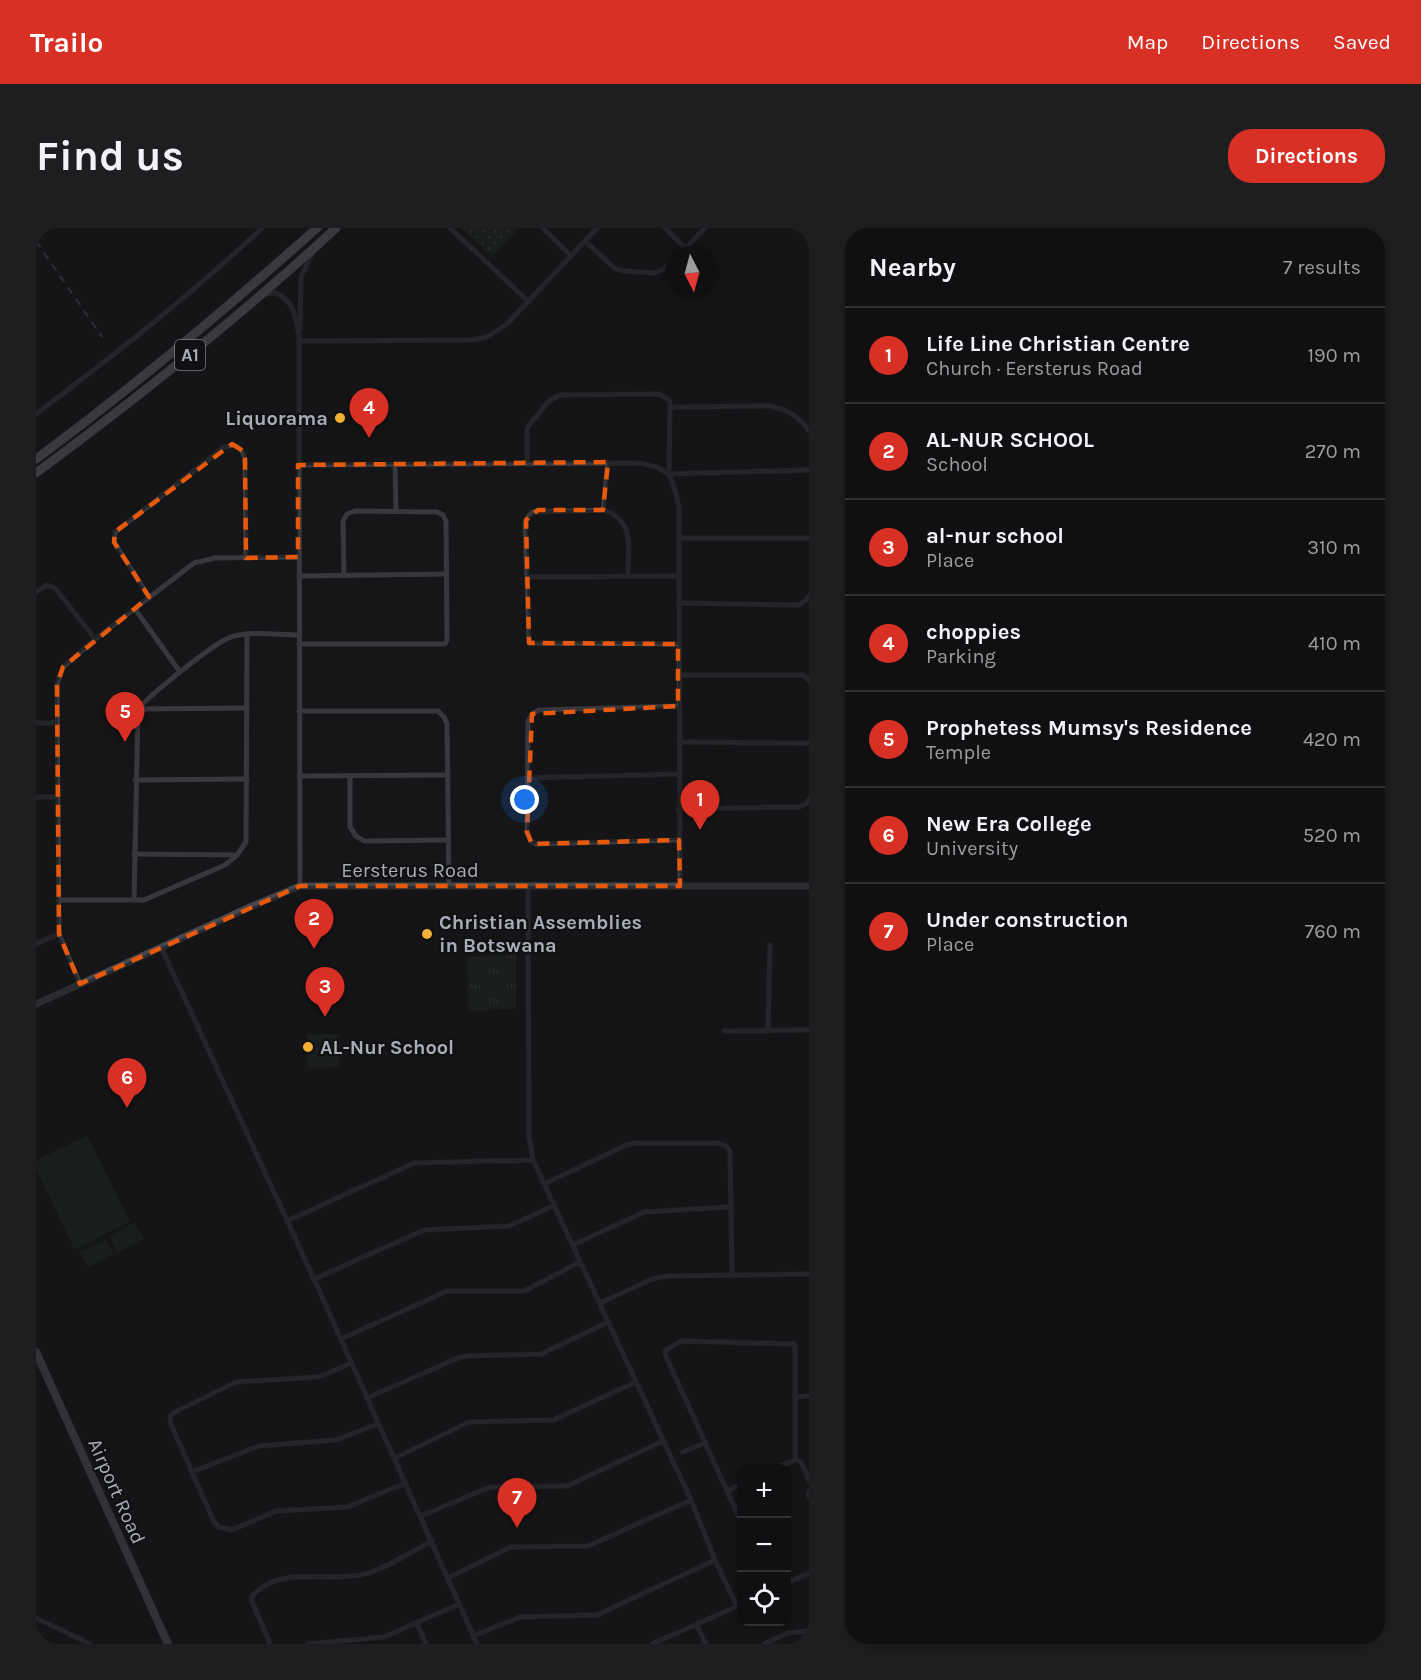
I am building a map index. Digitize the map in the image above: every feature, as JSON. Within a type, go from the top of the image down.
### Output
[{"type":"highway","name":"A1","points":[[36,459],[191,338],[317,228]]},
{"type":"highway","name":"A1","points":[[36,473],[197,349],[336,228]]},
{"type":"main road","name":"Airport Road","points":[[36,1352],[168,1644]]},
{"type":"street","points":[[36,414],[202,284],[262,228]]},
{"type":"street","points":[[450,228],[528,302]]},
{"type":"street","points":[[543,228],[571,256]]},
{"type":"street","points":[[299,339],[473,340],[497,332],[597,228]]},
{"type":"street","points":[[665,228],[684,246]]},
{"type":"street","points":[[688,246],[705,228]]},
{"type":"street","points":[[585,241],[614,268],[622,271],[654,273],[665,268]]},
{"type":"street","points":[[300,886],[299,339],[301,277],[305,265],[318,244]]},
{"type":"street","points":[[261,295],[276,293],[286,299],[295,315],[299,339]]},
{"type":"street","points":[[527,463],[527,428],[553,398],[560,395],[660,394],[670,401],[669,474],[679,508],[680,538],[678,644],[680,886]]},
{"type":"street","points":[[671,407],[770,406],[783,408],[809,431]]},
{"type":"street","points":[[149,597],[114,542],[115,532],[224,447],[232,444],[243,451],[245,459],[246,558]]},
{"type":"street","points":[[298,465],[608,462],[640,463],[657,467],[669,474],[809,470]]},
{"type":"street","points":[[603,510],[608,462]]},
{"type":"street","points":[[395,464],[396,511]]},
{"type":"street","points":[[628,575],[628,531],[623,520],[614,514],[603,510],[538,510],[529,515],[525,524],[530,642],[678,644]]},
{"type":"street","points":[[298,644],[445,644],[447,640],[446,521],[443,515],[437,512],[396,511],[355,511],[347,514],[343,521],[344,576]]},
{"type":"street","points":[[680,538],[809,538]]},
{"type":"street","points":[[80,984],[58,934],[57,684],[61,670],[95,639],[194,563],[215,558],[298,558]]},
{"type":"street","points":[[298,576],[446,574]]},
{"type":"street","points":[[528,577],[679,576]]},
{"type":"street","points":[[36,592],[47,585],[55,588],[95,639]]},
{"type":"street","points":[[679,603],[799,605],[809,596]]},
{"type":"street","points":[[135,609],[180,672]]},
{"type":"street","points":[[134,900],[138,709],[180,672],[226,639],[247,634],[299,635]]},
{"type":"street","points":[[58,900],[144,900],[225,864],[237,855],[247,839],[247,634]]},
{"type":"street","points":[[678,675],[803,675],[809,680]]},
{"type":"street","points":[[678,706],[539,710],[532,714],[528,722],[527,832],[530,840],[536,844],[679,840]]},
{"type":"street","points":[[138,709],[247,708]]},
{"type":"street","points":[[299,711],[438,711],[444,717],[447,724],[449,887]]},
{"type":"street","points":[[36,723],[57,723]]},
{"type":"street","points":[[679,742],[809,743]]},
{"type":"street","points":[[527,777],[678,774]]},
{"type":"street","points":[[299,776],[448,775]]},
{"type":"street","points":[[350,776],[350,827],[364,842],[449,840]]},
{"type":"street","points":[[135,780],[247,779]]},
{"type":"street","points":[[36,797],[57,797]]},
{"type":"street","points":[[678,809],[799,807],[809,800]]},
{"type":"street","points":[[135,854],[237,855]]},
{"type":"street","name":"Eersterus Road","points":[[36,1004],[300,886],[809,886]]},
{"type":"street","points":[[528,886],[529,1136],[533,1160],[691,1500],[715,1560],[737,1601]]},
{"type":"street","points":[[36,944],[58,934]]},
{"type":"street","points":[[768,1031],[770,945]]},
{"type":"street","points":[[160,947],[314,1279],[477,1644]]},
{"type":"street","points":[[724,1031],[809,1030]]},
{"type":"street","points":[[544,1184],[626,1145],[643,1142],[717,1143],[726,1146],[730,1151],[729,1207],[732,1274]]},
{"type":"street","points":[[287,1221],[414,1163],[533,1160]]},
{"type":"street","points":[[314,1279],[424,1230],[509,1226],[555,1205]]},
{"type":"street","points":[[573,1245],[644,1212],[729,1207]]},
{"type":"street","points":[[341,1339],[447,1291],[524,1291],[580,1262]]},
{"type":"street","points":[[600,1303],[660,1277],[809,1274]]},
{"type":"street","points":[[367,1398],[458,1358],[541,1354],[608,1322]]},
{"type":"street","points":[[738,1518],[665,1351],[681,1341],[794,1343],[795,1460]]},
{"type":"street","points":[[351,1363],[319,1377],[236,1382],[174,1411],[170,1422],[214,1522],[219,1527],[232,1530],[273,1512],[347,1507],[406,1482]]},
{"type":"street","points":[[395,1458],[469,1422],[553,1420],[636,1382]]},
{"type":"street","points":[[795,1397],[809,1396]]},
{"type":"street","points":[[192,1472],[260,1446],[336,1440],[378,1424]]},
{"type":"street","points":[[421,1516],[490,1487],[567,1486],[663,1441]]},
{"type":"street","points":[[683,1452],[705,1443]]},
{"type":"street","points":[[786,1464],[795,1460],[801,1463],[809,1480]]},
{"type":"street","points":[[727,1491],[737,1486]]},
{"type":"street","points":[[448,1578],[512,1548],[588,1546],[691,1500]]},
{"type":"street","points":[[270,1644],[252,1601],[252,1596],[263,1587],[295,1576],[362,1575],[432,1541]]},
{"type":"street","points":[[473,1636],[520,1617],[597,1615],[715,1560]]},
{"type":"street","points":[[791,1581],[809,1573]]},
{"type":"street","points":[[308,1644],[384,1637],[459,1604]]},
{"type":"street","points":[[652,1644],[737,1606]]},
{"type":"street","points":[[36,1618],[90,1644]]},
{"type":"street","points":[[417,1624],[426,1644]]},
{"type":"street","points":[[696,1624],[706,1644]]},
{"type":"street","points":[[764,1644],[788,1633],[809,1631]]},
{"type":"highlighted area","points":[[232,444],[243,451],[245,459],[246,558],[298,557],[298,465],[608,462],[603,510],[538,510],[526,520],[529,643],[678,644],[678,706],[532,714],[527,832],[532,844],[679,840],[680,886],[300,886],[80,984],[59,934],[57,684],[63,667],[149,597],[114,542],[115,532]]},
{"type":"green space","points":[[461,228],[519,228],[492,257]]},
{"type":"green space","points":[[516,955],[516,1009],[468,1011],[467,957]]},
{"type":"green space","points":[[307,1034],[339,1034],[339,1067],[307,1068]]},
{"type":"green space","points":[[88,1136],[130,1221],[75,1250],[36,1169],[36,1160]]},
{"type":"green space","points":[[135,1222],[144,1239],[117,1253],[109,1236]]},
{"type":"green space","points":[[105,1240],[114,1254],[88,1268],[80,1253]]},
{"type":"railway","points":[[36,241],[102,337]]},
{"type":"place","name":"Liquorama","points":[[340,418]]},
{"type":"place","name":"choppies","points":[[369,438]]},
{"type":"place","name":"Prophetess Mumsy's Residence","points":[[125,742]]},
{"type":"place","name":"Life Line Christian Centre","points":[[700,830]]},
{"type":"place","name":"Christian Assemblies in Botswana","points":[[427,934]]},
{"type":"place","name":"AL-NUR SCHOOL","points":[[314,949]]},
{"type":"place","name":"al-nur school","points":[[325,1017]]},
{"type":"place","name":"AL-Nur School","points":[[308,1047]]},
{"type":"place","name":"New Era College","points":[[127,1108]]},
{"type":"place","name":"Under construction","points":[[517,1528]]}]
